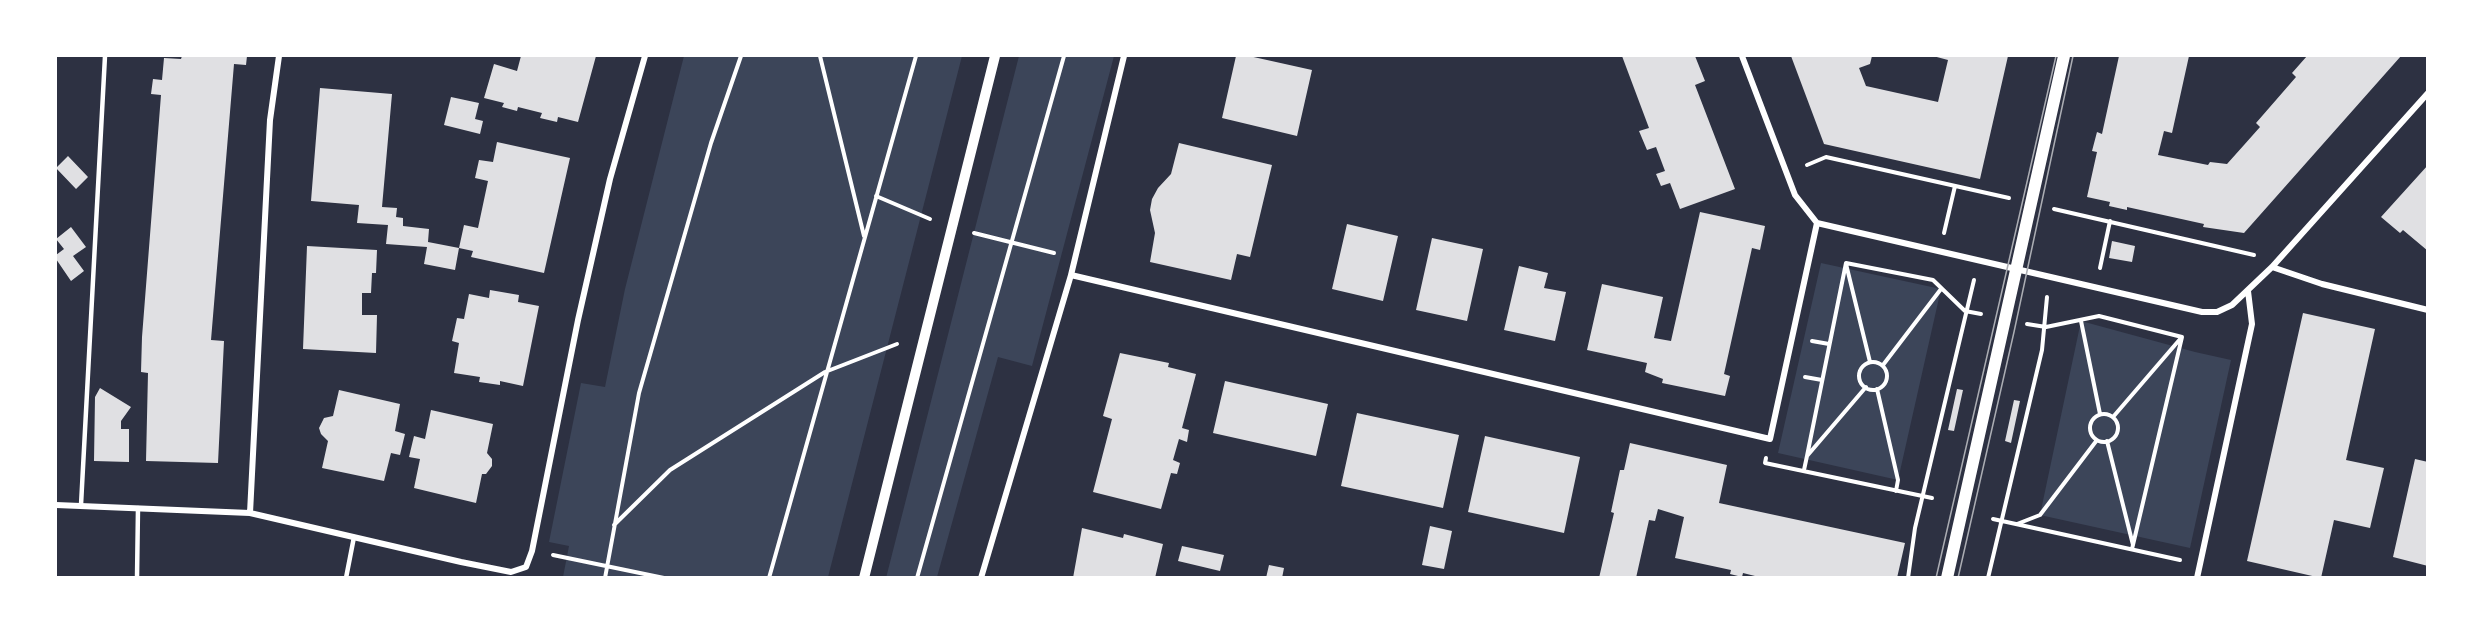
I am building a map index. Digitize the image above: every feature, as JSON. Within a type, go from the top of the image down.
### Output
[{"type":"main road","points":[[1947,578],[2007,320],[2064,56]]},
{"type":"street","points":[[250,513],[270,120],[279,56]]},
{"type":"street","points":[[56,505],[250,513],[511,572],[526,567],[532,551],[578,320],[603,212],[645,56]]},
{"type":"street","points":[[864,578],[995,56]]},
{"type":"street","points":[[981,578],[1071,275],[1124,56]]},
{"type":"street","points":[[1742,56],[1795,195],[1817,224],[2189,309],[2217,312],[2232,305],[2272,267],[2427,93]]},
{"type":"street","points":[[1071,275],[1770,439],[1817,224]]},
{"type":"street","points":[[2272,267],[2322,284],[2427,310]]},
{"type":"street","points":[[2198,578],[2252,324],[2248,291]]},
{"type":"lane","points":[[81,505],[105,56]]},
{"type":"lane","points":[[137,578],[138,508]]},
{"type":"lane","points":[[346,578],[354,537]]},
{"type":"path","points":[[605,578],[639,393],[711,143],[741,56]]},
{"type":"path","points":[[820,56],[864,237]]},
{"type":"path","points":[[769,578],[825,372],[916,56]]},
{"type":"path","points":[[917,578],[1064,56]]},
{"type":"path","points":[[1804,470],[1846,262]]},
{"type":"path","points":[[1846,262],[1933,280],[1965,311],[2046,327],[2099,316],[2182,337]]},
{"type":"path","points":[[1846,262],[1870,362]]},
{"type":"path","points":[[1883,365],[1941,289]]},
{"type":"path","points":[[2133,548],[2189,309]]},
{"type":"path","points":[[1908,578],[1915,528],[1965,311]]},
{"type":"path","points":[[2081,321],[2100,414]]},
{"type":"path","points":[[1988,578],[2027,420],[2046,327]]},
{"type":"path","points":[[2113,417],[2182,337]]},
{"type":"path","points":[[614,525],[670,470],[825,372],[897,344]]},
{"type":"path","points":[[1870,362],[1883,365],[1888,377],[1884,384],[1877,389],[1866,387],[1859,377],[1862,367],[1870,362]]},
{"type":"path","points":[[1807,456],[1866,387]]},
{"type":"path","points":[[1877,389],[1898,480],[1896,491]]},
{"type":"path","points":[[2100,414],[2113,417],[2118,424],[2117,433],[2107,441],[2097,440],[2091,433],[2090,425],[2100,414]]},
{"type":"path","points":[[1770,439],[1765,463],[1932,498]]},
{"type":"path","points":[[2017,524],[2040,515],[2097,440]]},
{"type":"path","points":[[2107,441],[2133,548]]},
{"type":"path","points":[[1993,519],[2133,548],[2201,565]]},
{"type":"path","points":[[532,551],[664,578]]},
{"type":"shaded area","points":[[684,56],[962,56],[828,577],[563,577],[569,546],[549,542],[581,383],[605,387],[625,289]]},
{"type":"shaded area","points":[[1019,56],[1114,56],[1032,366],[998,357],[937,577],[886,578]]},
{"type":"shaded area","points":[[1821,263],[1941,289],[1898,480],[1778,453]]},
{"type":"shaded area","points":[[2081,321],[2231,360],[2190,548],[2040,515]]},
{"type":"building","points":[[182,56],[247,56],[246,65],[234,64],[211,340],[224,341],[218,463],[146,461],[148,373],[141,372],[142,337],[161,95],[151,94],[153,79],[162,80],[164,58],[181,59]]},
{"type":"building","points":[[521,56],[596,56],[578,122],[558,117],[557,122],[540,118],[542,113],[518,107],[517,111],[502,107],[504,103],[484,98],[494,64],[517,71]]},
{"type":"building","points":[[1236,56],[1249,56],[1312,70],[1297,136],[1222,118]]},
{"type":"building","points":[[1622,56],[1695,56],[1705,81],[1695,85],[1735,189],[1680,209],[1670,183],[1661,186],[1656,174],[1665,171],[1656,147],[1647,150],[1639,131],[1649,128]]},
{"type":"building","points":[[1791,56],[1872,56],[1870,64],[1859,68],[1866,86],[1938,102],[1948,60],[1933,56],[2008,56],[1980,179],[1824,144]]},
{"type":"building","points":[[2119,56],[2189,56],[2172,133],[2164,131],[2158,155],[2208,165],[2210,162],[2227,164],[2260,127],[2256,123],[2296,77],[2292,73],[2307,56],[2401,56],[2244,233],[2203,227],[2204,224],[2127,207],[2127,210],[2109,206],[2110,202],[2087,197],[2097,152],[2092,151],[2097,132],[2102,134]]},
{"type":"building","points":[[320,88],[392,94],[382,207],[397,208],[396,217],[403,218],[403,226],[429,229],[428,242],[459,248],[455,270],[424,264],[427,247],[386,244],[388,225],[357,223],[359,205],[311,201]]},
{"type":"building","points":[[451,97],[479,103],[475,119],[483,121],[480,134],[444,125]]},
{"type":"building","points":[[497,142],[570,158],[544,273],[471,257],[473,251],[459,248],[464,225],[478,228],[488,181],[475,178],[479,160],[493,162]]},
{"type":"building","points":[[1179,143],[1272,165],[1250,257],[1237,254],[1231,280],[1150,262],[1155,233],[1150,210],[1152,199],[1158,188],[1171,174]]},
{"type":"building","points":[[68,156],[88,177],[76,189],[56,168]]},
{"type":"building","points":[[2428,165],[2428,251],[2403,230],[2400,233],[2381,217]]},
{"type":"building","points":[[1700,212],[1765,226],[1760,250],[1752,248],[1724,374],[1730,376],[1725,396],[1662,383],[1663,379],[1645,372],[1647,363],[1587,350],[1602,284],[1663,297],[1654,338],[1671,341]]},
{"type":"building","points":[[1347,224],[1398,236],[1383,301],[1332,289]]},
{"type":"building","points":[[71,227],[86,247],[73,256],[84,271],[71,281],[56,259],[56,255],[64,249],[56,239]]},
{"type":"building","points":[[1432,238],[1483,249],[1467,321],[1416,310]]},
{"type":"building","points":[[2112,241],[2135,246],[2132,262],[2109,258]]},
{"type":"building","points":[[307,246],[377,250],[376,273],[372,273],[371,293],[362,293],[362,315],[377,315],[376,353],[303,349]]},
{"type":"building","points":[[1519,266],[1548,273],[1544,288],[1566,292],[1555,341],[1504,330]]},
{"type":"building","points":[[490,290],[519,295],[518,302],[539,306],[523,386],[500,381],[500,385],[479,382],[480,377],[454,373],[459,343],[452,341],[457,318],[464,319],[469,294],[489,298]]},
{"type":"building","points":[[2303,313],[2375,329],[2346,460],[2384,468],[2370,528],[2334,520],[2321,578],[2247,561]]},
{"type":"building","points":[[1120,353],[1169,363],[1168,367],[1196,374],[1182,428],[1189,430],[1187,442],[1179,439],[1173,460],[1180,463],[1177,474],[1171,473],[1161,509],[1093,492],[1112,419],[1103,416]]},
{"type":"building","points":[[1225,381],[1328,404],[1316,456],[1213,433]]},
{"type":"building","points":[[100,388],[131,407],[121,421],[121,429],[129,429],[129,462],[94,461],[95,397]]},
{"type":"building","points":[[1957,389],[1963,390],[1954,431],[1948,430]]},
{"type":"building","points":[[339,390],[400,404],[395,431],[405,434],[400,455],[391,453],[384,481],[322,468],[328,441],[319,428],[324,418],[333,416]]},
{"type":"building","points":[[2014,400],[2020,401],[2011,443],[2005,441]]},
{"type":"building","points":[[431,410],[493,424],[487,453],[492,459],[492,466],[486,474],[482,474],[476,503],[414,488],[420,459],[409,457],[414,436],[425,439]]},
{"type":"building","points":[[1357,413],[1459,435],[1443,508],[1341,486]]},
{"type":"building","points":[[1485,436],[1580,457],[1564,533],[1468,512]]},
{"type":"building","points":[[1630,443],[1727,465],[1719,503],[1905,543],[1897,578],[1763,578],[1743,573],[1742,577],[1730,574],[1731,570],[1675,558],[1684,517],[1658,509],[1655,521],[1649,520],[1636,578],[1599,578],[1614,513],[1611,512],[1620,470],[1624,470]]},
{"type":"building","points":[[2415,459],[2428,462],[2428,566],[2393,557]]},
{"type":"building","points":[[1430,526],[1452,531],[1444,569],[1422,565]]},
{"type":"building","points":[[1082,528],[1123,538],[1124,534],[1163,544],[1155,578],[1073,578]]},
{"type":"building","points":[[1182,546],[1224,555],[1220,571],[1178,561]]},
{"type":"building","points":[[1269,565],[1284,568],[1282,578],[1266,578]]},
{"type":"tram line","points":[[1936,578],[2056,56]]},
{"type":"tram line","points":[[1958,578],[2073,56]]}]
